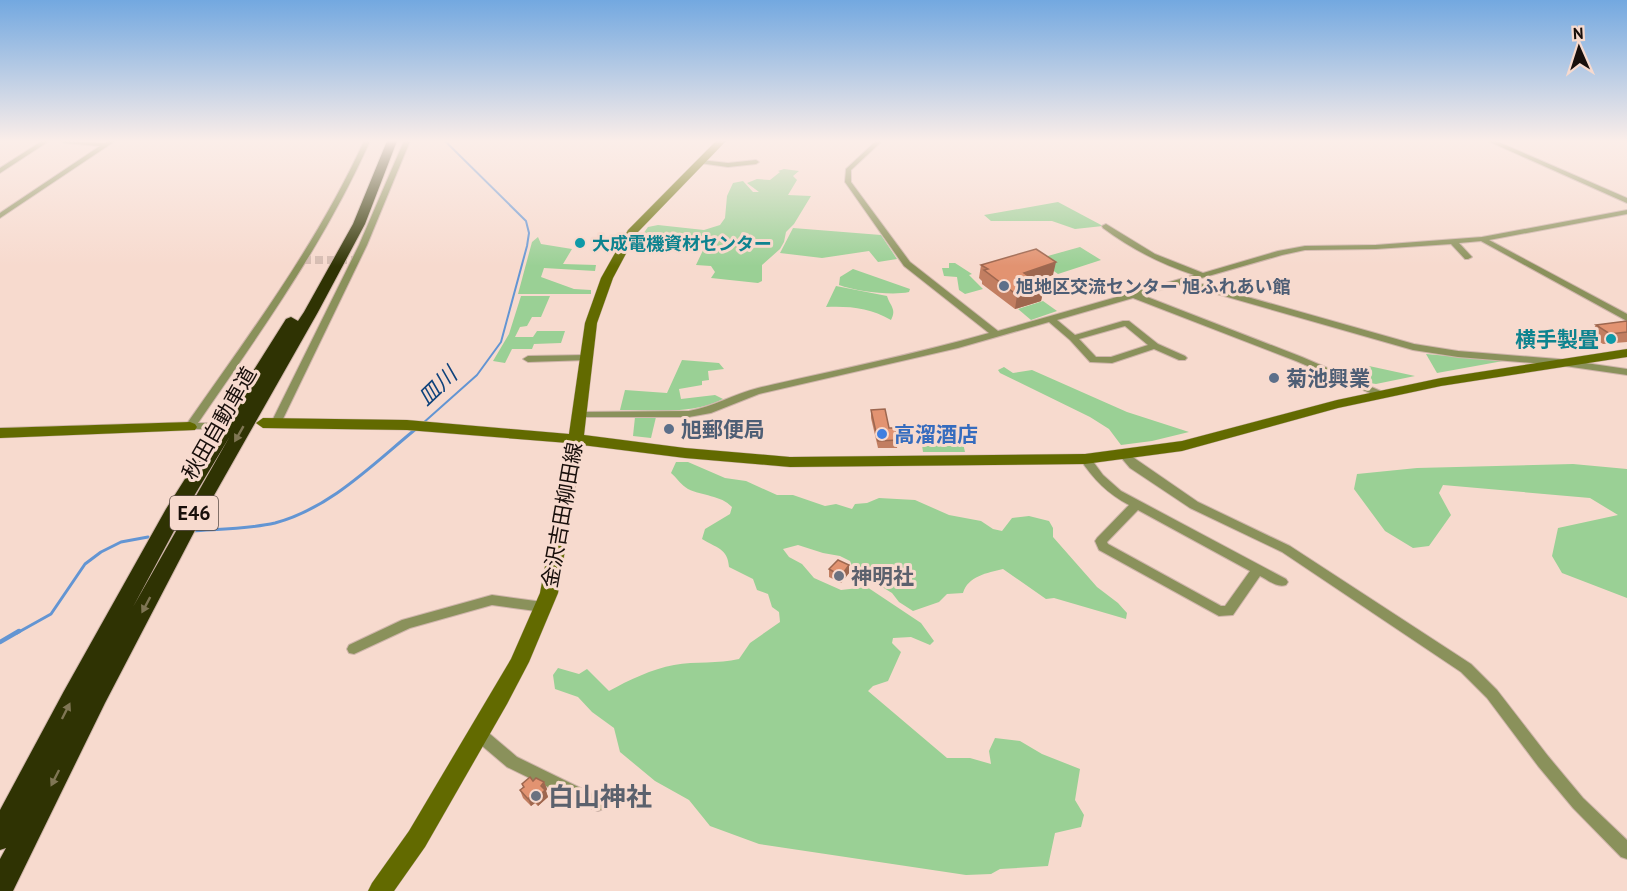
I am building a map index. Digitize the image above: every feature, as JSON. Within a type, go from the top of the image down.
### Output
[{"type":"highway","name":"秋田自動車道","points":[[0,837],[72,698],[173,514],[298,312],[365,183]]},
{"type":"highway","name":"秋田自動車道","points":[[0,888],[97,696],[194,513],[359,224],[375,183]]},
{"type":"street","points":[[0,216],[50,183]]},
{"type":"street","points":[[190,427],[303,260],[348,183]]},
{"type":"street","points":[[389,183],[363,245],[269,423],[407,425],[576,439],[685,453],[790,462],[1085,459],[1182,446],[1380,394],[1558,362],[1627,353]]},
{"type":"street","name":"金沢吉田柳田線","points":[[380,891],[417,839],[519,662],[549,593],[576,439],[585,358],[598,299],[632,232],[681,183]]},
{"type":"street","points":[[848,183],[907,264],[997,335]]},
{"type":"street","points":[[1585,183],[1627,201]]},
{"type":"street","points":[[579,415],[688,414],[707,411],[756,392],[997,335],[1202,275],[1305,248],[1376,247],[1482,239],[1627,212]]},
{"type":"street","points":[[1106,226],[1128,244],[1162,261],[1202,275]]},
{"type":"street","points":[[1482,239],[1627,318]]},
{"type":"street","points":[[1453,241],[1468,257]]},
{"type":"street","points":[[1182,281],[1413,347],[1458,354],[1558,362],[1627,372]]},
{"type":"street","points":[[1133,295],[1299,359],[1380,394]]},
{"type":"street","points":[[1050,318],[1094,360],[1112,360],[1155,346]]},
{"type":"street","points":[[1073,338],[1126,323],[1155,346],[1182,358]]},
{"type":"street","points":[[528,359],[585,358]]},
{"type":"street","points":[[0,433],[211,426]]},
{"type":"street","points":[[1124,455],[1134,465],[1194,505],[1286,549],[1466,668],[1492,694],[1578,803],[1627,851]]},
{"type":"street","points":[[1085,459],[1099,478],[1117,494],[1282,582]]},
{"type":"street","points":[[1136,505],[1101,541],[1103,547],[1219,611],[1228,611],[1258,569]]},
{"type":"street","points":[[354,649],[407,624],[492,600],[543,607]]},
{"type":"street","points":[[478,734],[512,762],[559,787],[598,804]]},
{"type":"green space","points":[[733,183],[744,183],[753,192],[759,192],[747,183],[795,183],[788,195],[811,196],[794,224],[786,232],[780,249],[762,265],[762,281],[758,283],[711,278],[715,272],[711,266],[696,265],[705,246],[694,241],[646,238],[643,234],[648,227],[658,225],[704,230],[720,225],[725,218],[727,196]]},
{"type":"green space","points":[[1058,202],[1103,226],[1075,229],[1052,221],[991,221],[984,215]]},
{"type":"green space","points":[[793,228],[881,235],[897,259],[878,262],[869,251],[822,258],[780,253]]},
{"type":"green space","points":[[538,237],[541,244],[572,249],[563,264],[596,265],[595,271],[544,268],[541,277],[574,289],[591,290],[591,294],[518,294],[532,242]]},
{"type":"green space","points":[[1080,247],[1101,260],[1058,274],[1037,259]]},
{"type":"green space","points":[[949,263],[955,263],[972,274],[969,275],[983,289],[965,294],[959,290],[957,277],[944,276],[942,268],[949,268]]},
{"type":"green space","points":[[853,269],[910,289],[909,292],[874,292],[839,285],[840,277]]},
{"type":"green space","points":[[836,286],[887,296],[893,310],[891,320],[860,309],[826,307]]},
{"type":"green space","points":[[521,296],[550,296],[541,317],[532,317],[527,326],[520,327],[515,337],[533,337],[537,331],[565,331],[561,343],[534,344],[532,349],[512,349],[505,363],[493,361],[509,334]]},
{"type":"green space","points":[[1043,301],[1057,311],[1031,320],[1018,309]]},
{"type":"green space","points":[[1426,354],[1503,361],[1437,373]]},
{"type":"green space","points":[[682,360],[719,363],[724,369],[708,371],[709,380],[702,381],[702,385],[679,389],[681,399],[715,395],[723,399],[686,410],[620,410],[625,390],[667,393]]},
{"type":"green space","points":[[1369,366],[1415,376],[1376,384],[1363,382]]},
{"type":"green space","points":[[1004,367],[1013,373],[1032,370],[1127,412],[1189,432],[1152,441],[1121,445],[1109,429],[1090,417],[1000,373],[998,370]]},
{"type":"green space","points":[[635,417],[656,417],[651,438],[633,436]]},
{"type":"green space","points":[[959,426],[965,452],[923,452],[922,445],[947,445],[944,427]]},
{"type":"green space","points":[[676,462],[688,462],[725,478],[746,481],[777,495],[793,495],[825,506],[836,504],[852,509],[855,504],[867,503],[879,498],[915,500],[949,515],[981,521],[993,529],[1002,531],[1012,518],[1029,516],[1049,521],[1053,528],[1053,537],[1097,587],[1127,613],[1126,619],[1054,598],[1046,599],[1003,569],[974,579],[965,587],[963,593],[947,594],[939,602],[913,611],[899,602],[892,593],[854,570],[850,561],[840,556],[798,545],[783,549],[789,557],[802,564],[814,578],[841,590],[867,587],[921,623],[934,641],[930,645],[911,637],[893,638],[892,643],[901,652],[888,681],[873,686],[868,691],[947,758],[970,758],[991,764],[989,751],[995,738],[1020,741],[1042,754],[1080,769],[1075,800],[1084,815],[1081,827],[1055,833],[1048,866],[1000,869],[991,874],[966,875],[759,844],[710,826],[689,800],[655,781],[620,752],[614,728],[592,712],[578,697],[555,689],[553,675],[558,668],[579,674],[587,669],[609,691],[641,675],[666,667],[739,659],[750,643],[780,622],[779,612],[772,607],[768,594],[757,590],[753,579],[729,567],[724,552],[702,539],[705,529],[730,514],[732,507],[722,500],[686,487],[671,473]]},
{"type":"green space","points":[[1573,464],[1627,469],[1627,598],[1562,573],[1552,556],[1558,528],[1618,515],[1590,498],[1443,485],[1439,493],[1451,515],[1429,546],[1413,548],[1385,531],[1354,489],[1357,474],[1417,468]]},
{"type":"building","points":[[1036,249],[1056,262],[1024,273],[1044,287],[1017,295],[984,270],[988,269],[981,265]]},
{"type":"building","points":[[1627,321],[1627,332],[1610,334],[1596,325]]},
{"type":"building","points":[[885,409],[889,428],[895,428],[898,440],[878,441],[871,410]]},
{"type":"building","points":[[838,560],[849,565],[841,576],[829,569]]},
{"type":"building","points":[[530,777],[533,781],[536,778],[544,782],[541,786],[545,790],[536,799],[532,795],[528,799],[520,790],[524,787],[522,784]]},
{"type":"waterway","name":"皿川","points":[[422,424],[477,375],[501,342],[527,246],[529,233],[526,221],[487,183]]},
{"type":"waterway","name":"皿川","points":[[192,531],[275,523],[315,507],[351,483],[417,428]]},
{"type":"waterway","name":"皿川","points":[[17,633],[51,614],[85,564],[101,552],[121,542],[148,537]]},
{"type":"waterway","name":"皿川","points":[[0,642],[19,631]]},
{"type":"tunnel","points":[[303,260],[355,260]]},
{"type":"place","name":"大成電機資材センター","points":[[580,243]]},
{"type":"place","name":"旭地区交流センター 旭ふれあい館","points":[[1004,286]]},
{"type":"place","name":"横手製畳","points":[[1611,339]]},
{"type":"place","name":"菊池興業","points":[[1274,378]]},
{"type":"place","name":"旭郵便局","points":[[669,429]]},
{"type":"place","name":"高溜酒店","points":[[882,434]]},
{"type":"place","name":"神明社","points":[[839,576]]},
{"type":"place","name":"白山神社","points":[[536,796]]}]
